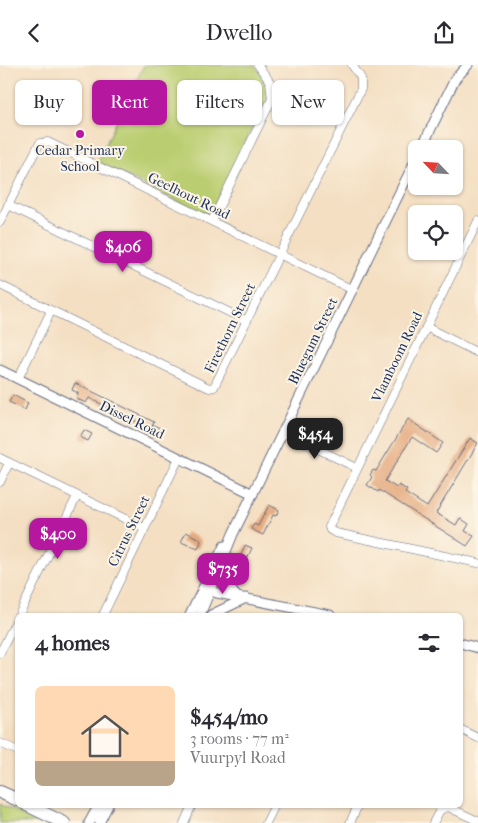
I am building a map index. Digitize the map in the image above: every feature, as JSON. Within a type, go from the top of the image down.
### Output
[{"type":"highway","points":[[0,792],[15,799]]},
{"type":"highway","points":[[33,808],[64,823]]},
{"type":"street","points":[[212,221],[272,99],[272,86],[258,65]]},
{"type":"street","name":"Firethorn Street","points":[[0,285],[209,388],[217,384],[360,89],[361,78],[352,65]]},
{"type":"street","points":[[425,140],[457,69],[468,65]]},
{"type":"street","name":"Geelhout Road","points":[[0,222],[37,147],[40,143],[48,142],[353,290]]},
{"type":"street","name":"Bluegum Street","points":[[191,613],[223,563],[233,534],[408,176]]},
{"type":"street","points":[[8,205],[247,321]]},
{"type":"street","name":"Vlamboom Road","points":[[478,221],[332,519],[330,530],[478,563]]},
{"type":"street","points":[[18,379],[51,311]]},
{"type":"street","points":[[426,327],[478,353]]},
{"type":"street","name":"Dissel Road","points":[[0,371],[253,494]]},
{"type":"street","points":[[283,432],[357,468]]},
{"type":"street","points":[[0,458],[144,528]]},
{"type":"street","name":"Citrus Street","points":[[103,613],[179,458]]},
{"type":"street","points":[[0,482],[9,463]]},
{"type":"street","points":[[19,613],[77,496]]},
{"type":"street","name":"Bluegum Street","points":[[201,613],[223,547],[233,534]]},
{"type":"street","points":[[223,563],[222,571],[225,582],[236,596]]},
{"type":"street","points":[[207,590],[320,613]]},
{"type":"street","points":[[215,613],[246,598]]},
{"type":"street","points":[[0,653],[15,622]]},
{"type":"street","points":[[463,644],[478,646]]},
{"type":"street","points":[[463,730],[478,738]]},
{"type":"street","points":[[0,743],[15,750]]},
{"type":"street","points":[[89,823],[96,808]]},
{"type":"street","points":[[99,823],[106,808]]},
{"type":"street","points":[[184,823],[191,808]]},
{"type":"street","points":[[266,823],[274,808]]},
{"type":"street","points":[[350,823],[357,808]]},
{"type":"street","points":[[433,823],[440,810],[445,808]]},
{"type":"street","points":[[450,808],[478,821]]},
{"type":"green space","points":[[144,65],[254,65],[266,80],[268,97],[262,109],[262,80],[177,80],[177,125],[254,125],[211,212],[202,213],[97,162],[115,125],[167,125],[167,80],[137,80]]},
{"type":"green space","points":[[0,804],[40,823],[0,823]]},
{"type":"building","points":[[75,383],[154,422],[151,429],[89,398],[86,403],[77,399],[78,393],[72,390]]},
{"type":"building","points":[[13,395],[28,403],[25,410],[9,402]]},
{"type":"building","points":[[408,419],[443,443],[436,453],[412,437],[385,481],[397,488],[399,485],[407,490],[405,493],[427,507],[470,438],[478,443],[436,513],[456,525],[460,518],[469,524],[465,531],[474,536],[467,546],[379,490],[378,492],[367,485],[372,477],[370,475],[373,470],[376,471]]},
{"type":"building","points":[[153,425],[162,429],[158,437],[150,433]]},
{"type":"building","points":[[84,430],[92,434],[88,441],[80,437]]},
{"type":"building","points":[[269,505],[279,510],[276,516],[273,515],[263,535],[251,529],[254,524],[258,526]]},
{"type":"building","points":[[186,532],[200,539],[201,542],[198,549],[181,542]]},
{"type":"building","points":[[245,545],[252,548],[245,563],[239,560]]},
{"type":"place","name":"Cedar Primary School","points":[[80,134]]}]
